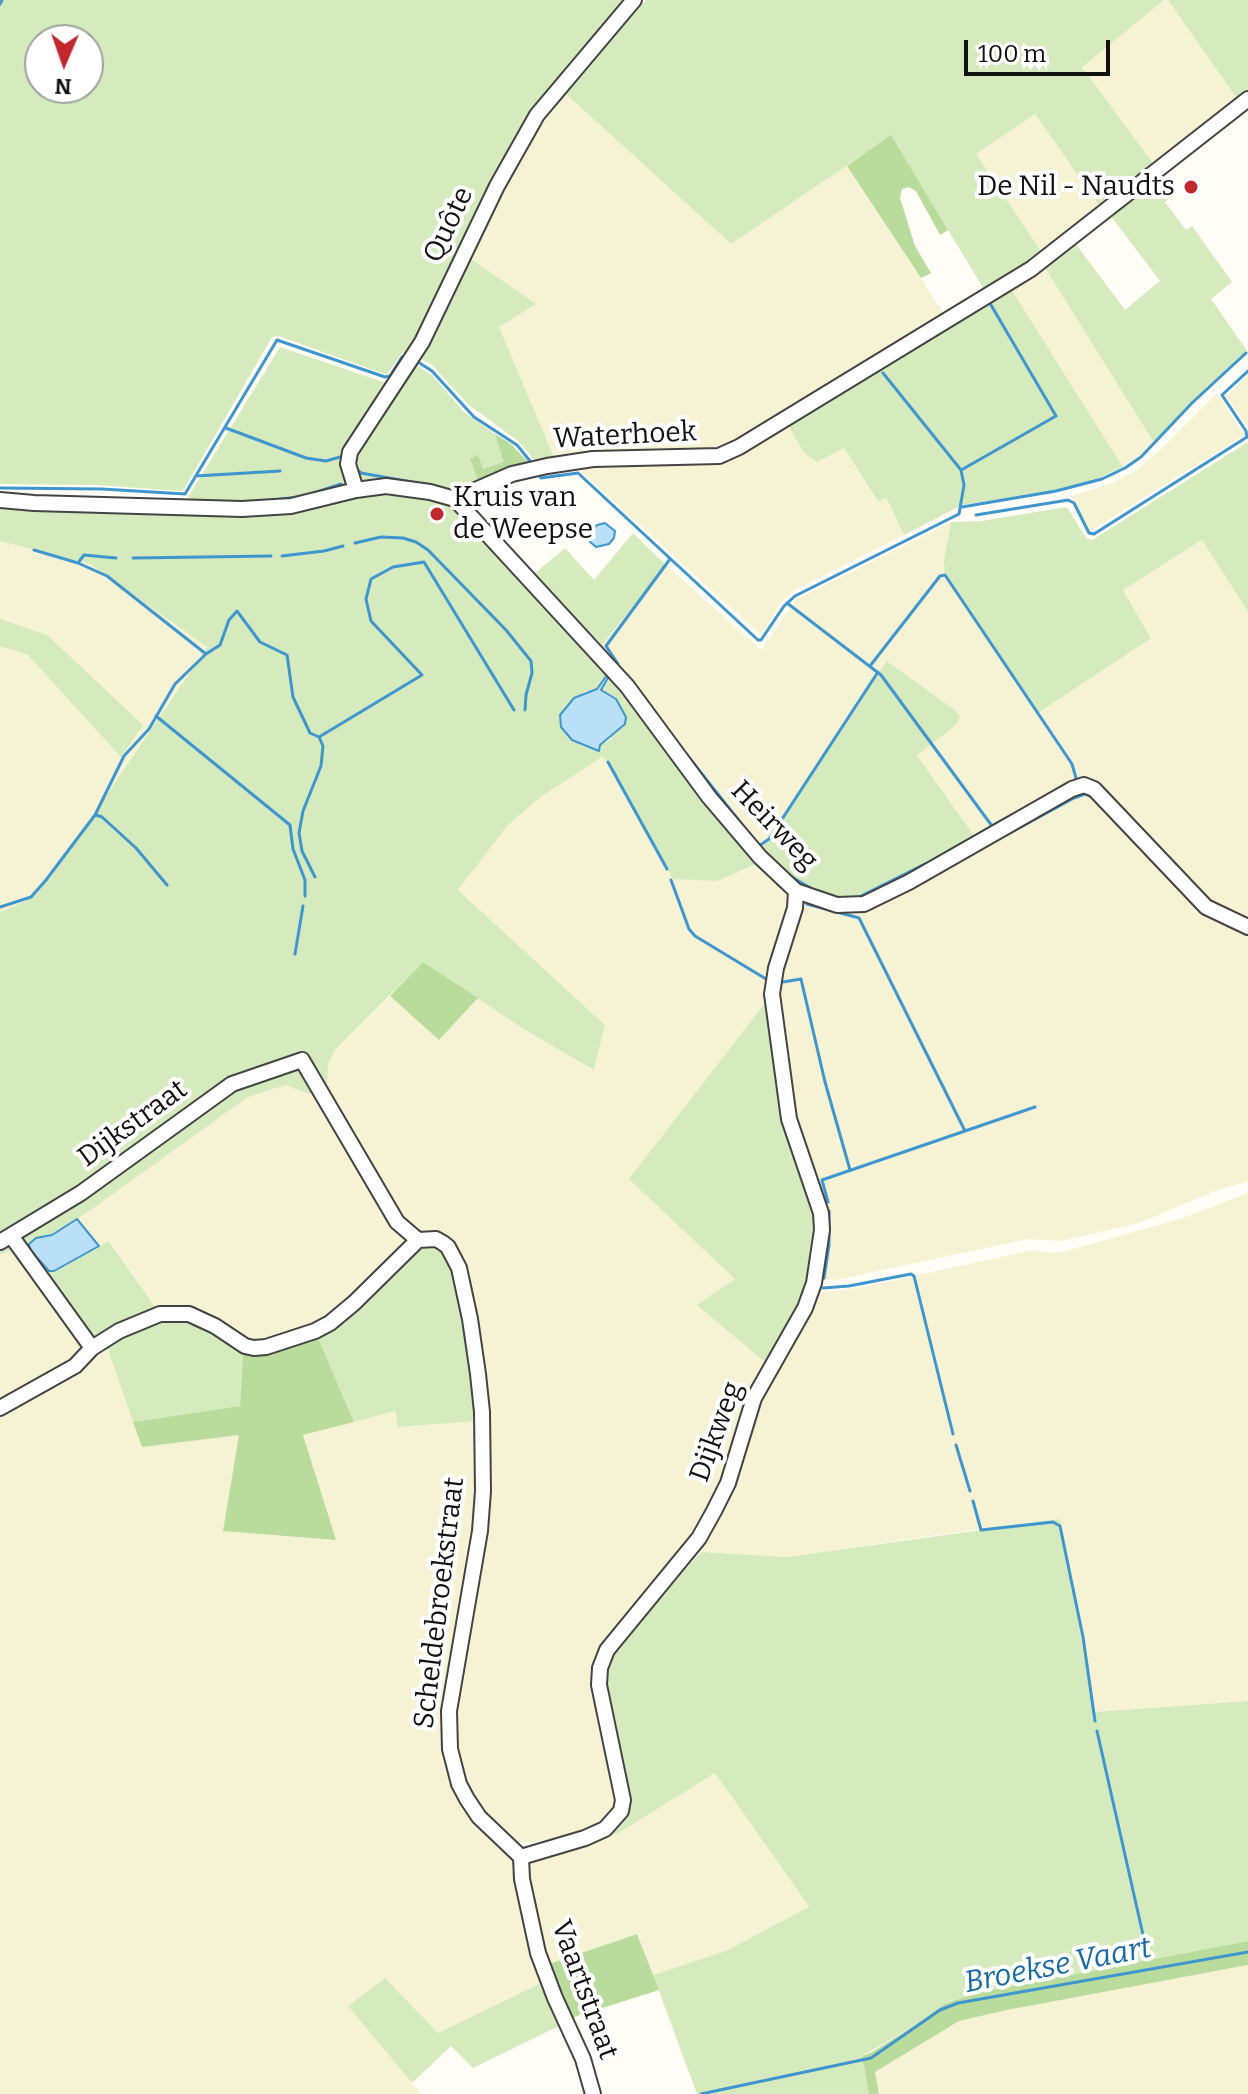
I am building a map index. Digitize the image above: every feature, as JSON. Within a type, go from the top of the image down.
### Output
[{"type":"street","name":"Quôte","points":[[356,490],[348,464],[350,452],[422,342],[497,186],[530,126],[579,62],[634,0]]},
{"type":"street","name":"Waterhoek","points":[[455,499],[512,474],[547,466],[593,459],[704,458],[719,456],[739,447],[1031,269],[1248,99]]},
{"type":"street","points":[[0,500],[242,509],[291,506],[386,486],[455,499]]},
{"type":"street","name":"Heirweg","points":[[455,499],[627,686],[709,797],[760,857],[796,891],[837,905],[864,904],[1084,785],[1094,789],[1206,907],[1248,927]]},
{"type":"street","name":"Dijkweg","points":[[521,1857],[572,1843],[605,1829],[621,1811],[623,1800],[599,1685],[600,1668],[607,1650],[699,1538],[728,1483],[754,1398],[805,1308],[814,1283],[822,1230],[821,1213],[789,1119],[772,994],[776,968],[795,908],[796,891]]},
{"type":"street","name":"Scheldebroekstraat","points":[[302,1060],[397,1222],[418,1240],[436,1239],[443,1243],[459,1268],[476,1356],[482,1412],[483,1491],[480,1531],[449,1711],[450,1749],[459,1784],[467,1799],[479,1817],[521,1857]]},
{"type":"street","name":"Dijkstraat","points":[[6,1240],[81,1193],[232,1084],[302,1060]]},
{"type":"street","points":[[6,1240],[92,1348]]},
{"type":"street","points":[[0,1408],[75,1366],[92,1348],[133,1324],[168,1313],[189,1314],[254,1348],[299,1337],[330,1323],[418,1240]]},
{"type":"street","name":"Vaartstraat","points":[[521,1857],[522,1879],[538,1953],[583,2059],[593,2094]]},
{"type":"shaded area","points":[[1164,0],[1168,0],[1238,100],[1155,166],[1081,66]]},
{"type":"shaded area","points":[[566,94],[731,244],[847,166],[945,315],[729,443],[700,452],[598,451],[554,457],[499,327],[535,304],[468,257],[539,129]]},
{"type":"shaded area","points":[[1035,114],[1101,208],[1041,251],[976,154]]},
{"type":"shaded area","points":[[1044,266],[1154,443],[1123,467],[1011,289]]},
{"type":"shaded area","points":[[1248,375],[1248,428],[1226,396]]},
{"type":"shaded area","points":[[1217,393],[1243,434],[1240,438],[1090,531],[1071,496],[1112,483],[1137,470]]},
{"type":"shaded area","points":[[788,425],[804,453],[844,448],[877,502],[886,497],[904,535],[791,592],[781,602],[761,635],[577,468],[626,462],[715,464],[741,454]]},
{"type":"shaded area","points":[[951,522],[944,559],[1038,714],[1151,637],[1123,590],[1202,540],[1248,612],[1248,919],[1219,907],[1188,881],[1099,784],[1089,777],[1075,779],[975,837],[917,754],[956,725],[955,710],[888,661],[763,847],[602,645],[666,565],[761,650],[796,600]]},
{"type":"shaded area","points":[[0,541],[90,564],[207,646],[52,875],[26,901],[0,912]]},
{"type":"shaded area","points":[[603,755],[673,879],[743,871],[759,863],[789,894],[735,1279],[698,1305],[767,1364],[725,1471],[693,1534],[603,1646],[593,1677],[593,1693],[617,1794],[615,1810],[592,1829],[563,1838],[521,1843],[507,1836],[473,1795],[456,1750],[455,1698],[480,1576],[487,1516],[486,1369],[463,1271],[418,1240],[330,1323],[266,1347],[160,1314],[110,1241],[99,1246],[77,1219],[248,1097],[286,1085],[308,1094],[334,1051],[390,996],[439,1040],[478,998],[525,1030],[594,1070],[605,1025],[458,890],[508,825],[542,796]]},
{"type":"shaded area","points":[[1088,791],[1182,893],[1204,912],[1248,935],[1248,1181],[1215,1191],[1139,1223],[1061,1241],[1028,1239],[836,1280],[823,1279],[828,1211],[793,1121],[778,1001],[779,983],[801,904],[805,901],[846,911],[871,907],[1078,792]]},
{"type":"shaded area","points":[[1248,1193],[1248,1701],[1094,1712],[979,1529],[787,1557],[701,1552],[733,1487],[753,1417],[820,1293],[868,1286],[1033,1250],[1066,1251],[1180,1219]]},
{"type":"shaded area","points":[[18,1245],[92,1348],[0,1408],[0,1255]]},
{"type":"shaded area","points":[[107,1346],[239,1435],[335,1540],[303,1435],[395,1411],[399,1427],[478,1421],[479,1493],[461,1618],[444,1696],[444,1754],[514,1860],[527,1939],[541,1983],[438,2033],[385,1978],[348,2006],[421,2094],[0,2094],[0,1419],[71,1374]]},
{"type":"shaded area","points":[[715,1773],[809,1908],[728,1950],[653,1975],[637,1934],[549,1964],[530,1881],[531,1863],[549,1854],[573,1850],[602,1838],[612,1830],[615,1834]]},
{"type":"shaded area","points":[[1248,1965],[1248,2094],[879,2094],[875,2072],[959,2021]]},
{"type":"green space","points":[[0,0],[625,0],[548,91],[411,355],[401,354],[387,375],[278,336],[272,337],[184,489],[0,484]]},
{"type":"green space","points":[[646,0],[1164,0],[1082,67],[1155,166],[1101,208],[1035,114],[976,154],[1041,251],[985,291],[891,136],[731,244],[566,94]]},
{"type":"green space","points":[[1168,0],[1248,0],[1248,91],[1238,100]]},
{"type":"green space","points":[[891,135],[948,230],[940,235],[916,191],[909,187],[902,189],[900,198],[915,246],[931,273],[921,278],[847,166]]},
{"type":"green space","points":[[1156,180],[1170,198],[1165,202],[1186,230],[1192,226],[1232,282],[1211,299],[1248,352],[1207,387],[1154,443],[1044,266],[1075,243],[1125,310],[1160,281],[1110,215]]},
{"type":"green space","points":[[468,257],[536,304],[499,327],[554,457],[535,461],[518,441],[469,405],[431,364],[419,358]]},
{"type":"green space","points":[[1011,289],[1123,467],[1069,489],[962,505],[904,535],[886,497],[878,502],[844,448],[817,462],[804,453],[788,425]]},
{"type":"green space","points":[[280,347],[389,384],[342,454],[345,485],[281,500],[192,503],[187,499]]},
{"type":"green space","points":[[414,364],[432,375],[464,412],[495,434],[505,462],[483,469],[470,459],[478,481],[456,491],[367,483],[361,480],[354,468],[354,451]]},
{"type":"green space","points":[[495,434],[511,444],[529,463],[478,481],[470,459],[478,455],[483,469],[504,462]]},
{"type":"green space","points":[[1248,442],[1248,612],[1202,540],[1123,590],[1151,638],[1037,714],[945,576],[944,559],[951,522],[981,521],[1067,507],[1086,538],[1092,540]]},
{"type":"green space","points":[[392,491],[449,503],[603,660],[759,863],[717,881],[673,879],[603,756],[542,796],[508,825],[458,890],[605,1025],[594,1070],[525,1030],[423,962],[334,1051],[323,1094],[308,1094],[286,1085],[248,1097],[92,1209],[52,1235],[36,1238],[54,1271],[109,1241],[160,1314],[92,1348],[18,1246],[0,1255],[0,912],[26,901],[52,875],[207,647],[90,564],[0,541],[0,504],[137,511]],"holes":[[[608,676],[601,690],[611,739],[600,745],[599,750],[581,745],[584,692],[597,689]]]},
{"type":"green space","points":[[633,533],[666,565],[602,645],[533,575],[565,548],[594,580]]},
{"type":"green space","points":[[0,619],[47,635],[143,725],[121,757],[28,655],[0,646]]},
{"type":"green space","points":[[887,661],[955,710],[960,717],[956,725],[917,755],[975,837],[864,896],[840,898],[808,888],[791,877],[763,847]]},
{"type":"green space","points":[[423,962],[478,998],[439,1040],[390,996]]},
{"type":"green space","points":[[769,998],[818,1221],[813,1262],[798,1310],[767,1364],[697,1305],[735,1279],[629,1179]]},
{"type":"green space","points":[[425,1244],[442,1247],[453,1264],[465,1310],[478,1421],[398,1427],[395,1411],[354,1422],[317,1335],[351,1314]]},
{"type":"green space","points":[[182,1317],[210,1329],[243,1353],[240,1406],[133,1422],[107,1346],[149,1322]]},
{"type":"green space","points":[[317,1335],[354,1422],[303,1435],[336,1540],[223,1531],[239,1435],[142,1447],[133,1422],[240,1406],[243,1353],[261,1352]]},
{"type":"green space","points":[[1060,1519],[1094,1712],[1248,1701],[1248,1941],[976,1993],[944,2004],[914,2026],[862,2056],[869,2094],[697,2094],[653,1975],[728,1950],[809,1907],[715,1773],[615,1835],[612,1830],[622,1821],[628,1805],[605,1683],[613,1653],[625,1635],[701,1552],[787,1557]]},
{"type":"green space","points":[[637,1934],[659,1990],[571,2018],[549,1964]]},
{"type":"green space","points":[[1248,1941],[1248,1965],[959,2021],[875,2072],[879,2094],[869,2094],[862,2056],[914,2026],[944,2004],[976,1993]]},
{"type":"green space","points":[[385,1978],[438,2033],[541,1983],[559,2026],[473,2068],[451,2046],[412,2083],[348,2006]]},
{"type":"water","points":[[605,523],[615,531],[614,538],[609,544],[596,547],[589,541],[589,535],[597,525]]},
{"type":"water","points":[[607,675],[601,690],[616,699],[626,717],[625,724],[600,745],[599,751],[572,740],[561,727],[560,715],[574,698],[597,689]]},
{"type":"water","points":[[77,1219],[99,1246],[49,1271],[30,1250],[29,1244],[36,1238],[52,1235]]},
{"type":"waterway","points":[[0,4],[2,0]]},
{"type":"waterway","points":[[963,469],[1056,416],[991,305]]},
{"type":"waterway","points":[[0,488],[185,494],[277,340],[385,377],[390,376],[402,357],[407,356]]},
{"type":"waterway","points":[[962,507],[1056,491],[1102,479],[1125,468],[1141,457],[1192,403],[1246,353]]},
{"type":"waterway","points":[[386,410],[418,362],[432,371],[474,417],[517,445],[530,461]]},
{"type":"waterway","points":[[976,515],[1068,500],[1074,503],[1089,533],[1094,534],[1247,437],[1222,395],[1248,371]]},
{"type":"waterway","points":[[539,475],[541,478],[578,473],[761,640],[784,606],[795,596],[959,514],[964,485],[961,470],[883,373]]},
{"type":"waterway","points":[[226,428],[306,458],[326,461],[340,457]]},
{"type":"waterway","points":[[355,468],[361,473],[440,487]]},
{"type":"waterway","points":[[196,476],[280,471]]},
{"type":"waterway","points":[[314,493],[341,484]]},
{"type":"waterway","points":[[263,501],[299,497]]},
{"type":"waterway","points":[[355,543],[381,537],[403,538],[428,550],[506,630],[531,661],[532,673],[525,710]]},
{"type":"waterway","points":[[282,556],[343,546]]},
{"type":"waterway","points":[[34,550],[78,563],[84,555],[116,558]]},
{"type":"waterway","points":[[133,558],[271,556]]},
{"type":"waterway","points":[[618,664],[606,646],[670,559]]},
{"type":"waterway","points":[[78,563],[107,576],[206,654],[220,645],[229,620],[237,611],[260,642],[287,655],[293,697],[310,733],[319,737],[422,675],[371,621],[366,599],[371,579],[393,567],[424,562],[514,710]]},
{"type":"waterway","points":[[870,666],[940,576],[945,575],[1072,764],[1076,778]]},
{"type":"waterway","points":[[787,603],[881,675],[992,826]]},
{"type":"waterway","points":[[0,907],[31,897],[46,880],[95,815],[124,756],[149,729],[175,684],[206,654]]},
{"type":"waterway","points":[[759,846],[769,839],[878,672]]},
{"type":"waterway","points":[[627,675],[632,682]]},
{"type":"waterway","points":[[156,716],[290,825],[293,849],[305,880],[305,896]]},
{"type":"waterway","points":[[315,877],[302,851],[299,833],[303,811],[321,766],[323,746],[319,737]]},
{"type":"waterway","points":[[687,755],[752,837]]},
{"type":"waterway","points":[[608,762],[667,869]]},
{"type":"waterway","points":[[1006,835],[1074,798],[1085,794],[1095,798]]},
{"type":"waterway","points":[[96,815],[136,848],[167,885]]},
{"type":"waterway","points":[[935,859],[1006,818]]},
{"type":"waterway","points":[[857,898],[925,864]]},
{"type":"waterway","points":[[1157,865],[1182,892]]},
{"type":"waterway","points":[[790,876],[814,890]]},
{"type":"waterway","points":[[671,880],[689,929],[695,936],[766,979]]},
{"type":"waterway","points":[[807,904],[859,918],[965,1131]]},
{"type":"waterway","points":[[295,954],[303,906]]},
{"type":"waterway","points":[[783,982],[801,979],[850,1170]]},
{"type":"waterway","points":[[828,1202],[822,1180],[1035,1107]]},
{"type":"waterway","points":[[824,1278],[829,1245],[829,1211]]},
{"type":"waterway","points":[[823,1288],[914,1276],[953,1434]]},
{"type":"waterway","points":[[956,1445],[970,1491]]},
{"type":"waterway","points":[[973,1501],[981,1530],[1053,1522],[1060,1526],[1083,1637],[1095,1721]]},
{"type":"waterway","points":[[1097,1731],[1146,1948]]},
{"type":"waterway","name":"Broekse Vaart","points":[[701,2094],[871,2058],[940,2010],[958,2003],[1248,1952]]},
{"type":"place","name":"De Nil - Naudts","points":[[1191,187]]},
{"type":"place","name":"Kruis van de Weepse","points":[[437,514]]}]
